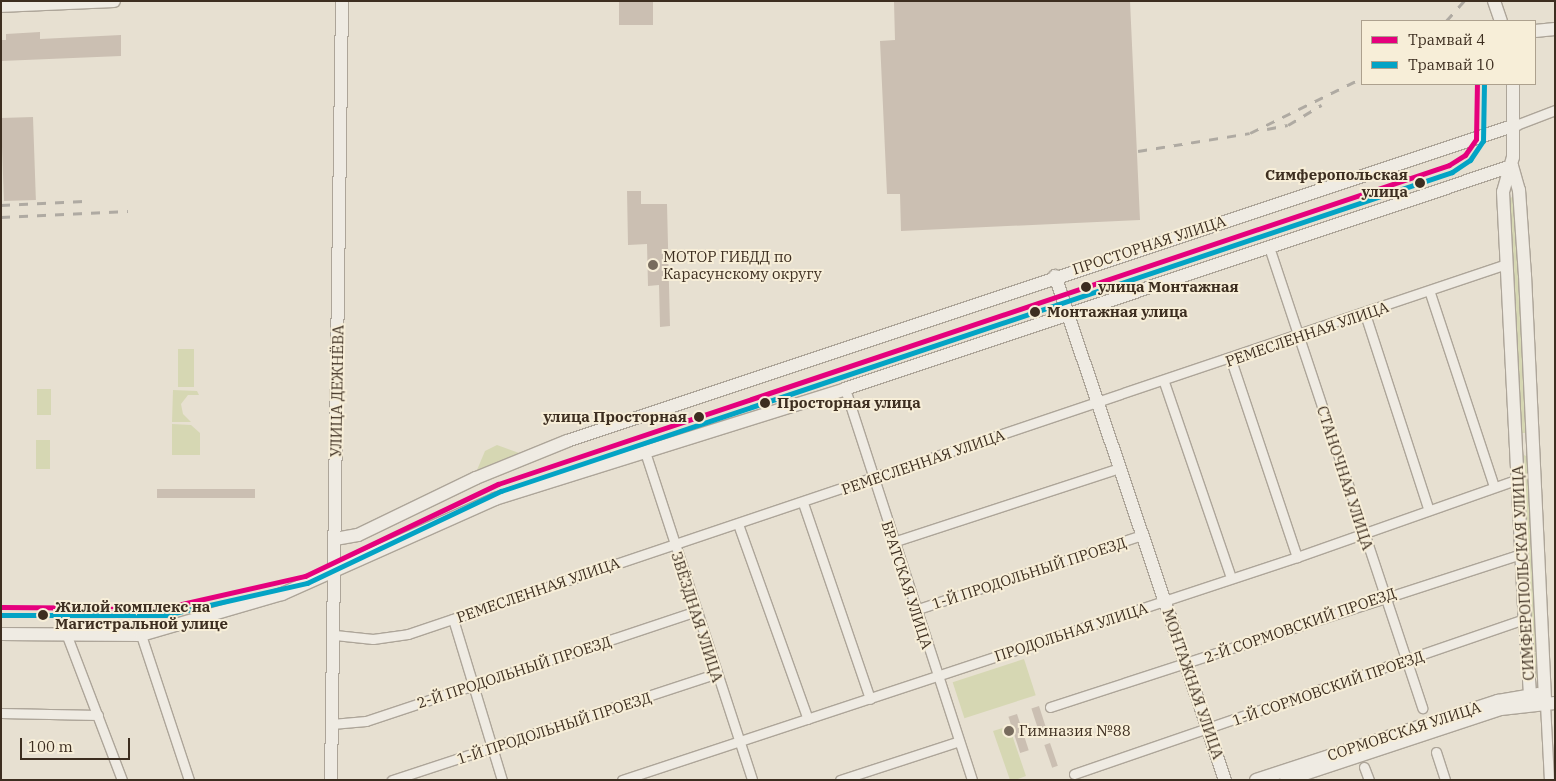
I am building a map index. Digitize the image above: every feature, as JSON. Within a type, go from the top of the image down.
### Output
[{"type":"street","points":[[1,6],[86,1]]},
{"type":"street","points":[[1,6],[114,1]]},
{"type":"street","name":"УЛИЦА ДЕЖНЁВА","points":[[331,780],[335,635],[342,1]]},
{"type":"street","points":[[1494,1],[1501,20]]},
{"type":"street","points":[[1536,31],[1555,29]]},
{"type":"street","name":"СИМФЕРОПОЛЬСКАЯ УЛИЦА","points":[[1512,85],[1516,125],[1512,166],[1503,192],[1530,695]]},
{"type":"street","points":[[1516,125],[1555,110]]},
{"type":"street","name":"ПРОСТОРНАЯ УЛИЦА","points":[[335,539],[358,536],[476,478],[567,441],[1055,276],[1516,125]]},
{"type":"street","points":[[1,634],[68,636],[141,635],[282,594],[495,499],[845,389],[1067,312],[1269,248],[1512,166]]},
{"type":"street","name":"СИМФЕРОПОЛЬСКАЯ УЛИЦА","points":[[1512,166],[1519,200],[1550,698],[1549,780]]},
{"type":"street","name":"СТАНОЧНАЯ УЛИЦА","points":[[1269,248],[1363,533],[1408,661],[1422,708]]},
{"type":"street","name":"РЕМЕСЛЕННАЯ УЛИЦА","points":[[335,635],[389,638],[453,619],[673,544],[803,503],[1430,293],[1506,264]]},
{"type":"street","name":"МОНТАЖНАЯ УЛИЦА","points":[[1055,276],[1225,780]]},
{"type":"street","points":[[1430,293],[1494,487]]},
{"type":"street","points":[[1365,314],[1428,508]]},
{"type":"street","points":[[1231,360],[1296,557]]},
{"type":"street","points":[[1164,382],[1232,578]]},
{"type":"street","name":"БРАТСКАЯ УЛИЦА","points":[[845,389],[893,542],[972,780]]},
{"type":"street","points":[[1516,447],[1533,446]]},
{"type":"street","name":"ЗВЁЗДНАЯ УЛИЦА","points":[[645,452],[694,612],[752,780]]},
{"type":"street","points":[[893,542],[1120,468]]},
{"type":"street","name":"ПРОДОЛЬНАЯ УЛИЦА","points":[[622,780],[1296,557],[1428,508],[1518,479]]},
{"type":"street","points":[[803,503],[870,699]]},
{"type":"street","points":[[738,524],[808,719]]},
{"type":"street","name":"1-Й ПРОДОЛЬНЫЙ ПРОЕЗД","points":[[916,610],[1142,535]]},
{"type":"street","name":"2-Й СОРМОВСКИЙ ПРОЕЗД","points":[[1050,706],[1186,664],[1386,596],[1522,554]]},
{"type":"street","name":"2-Й ПРОДОЛЬНЫЙ ПРОЕЗД","points":[[332,724],[366,721],[694,612]]},
{"type":"street","points":[[453,619],[475,685],[502,780]]},
{"type":"street","name":"1-Й СОРМОВСКИЙ ПРОЕЗД","points":[[1074,774],[1408,661],[1525,619]]},
{"type":"street","points":[[141,635],[189,780]]},
{"type":"street","points":[[68,636],[122,780]]},
{"type":"street","name":"1-Й ПРОДОЛЬНЫЙ ПРОЕЗД","points":[[392,780],[492,750],[715,674]]},
{"type":"street","name":"СОРМОВСКАЯ УЛИЦА","points":[[1256,780],[1498,701],[1530,695],[1550,698]]},
{"type":"street","name":"СОРМОВСКАЯ УЛИЦА","points":[[1286,780],[1502,709],[1550,698]]},
{"type":"street","points":[[1,713],[98,714]]},
{"type":"street","points":[[840,780],[959,740]]},
{"type":"street","points":[[1436,752],[1445,780]]},
{"type":"street","points":[[1364,767],[1369,780]]},
{"type":"green space","points":[[1512,197],[1516,199],[1526,433],[1522,433],[1508,200]]},
{"type":"green space","points":[[178,349],[194,349],[194,387],[178,387]]},
{"type":"green space","points":[[37,389],[51,389],[51,415],[37,415]]},
{"type":"green space","points":[[173,390],[197,391],[199,395],[188,395],[181,404],[183,414],[191,422],[172,422]]},
{"type":"green space","points":[[172,424],[191,425],[200,433],[200,455],[172,455]]},
{"type":"green space","points":[[36,440],[50,440],[50,469],[36,469]]},
{"type":"green space","points":[[497,445],[519,453],[477,470],[485,451]]},
{"type":"green space","points":[[1524,455],[1528,457],[1541,677],[1533,678]]},
{"type":"green space","points":[[1024,659],[1036,695],[964,718],[953,682]]},
{"type":"green space","points":[[1009,726],[1026,776],[1015,780],[1010,780],[993,731]]},
{"type":"building","points":[[619,1],[653,1],[653,25],[619,25]]},
{"type":"building","points":[[1130,1],[1140,220],[901,231],[900,194],[887,194],[880,41],[895,40],[894,2]]},
{"type":"building","points":[[40,32],[40,39],[121,35],[121,56],[1,61],[1,40],[6,40],[6,34]]},
{"type":"building","points":[[33,117],[36,200],[4,201],[1,118]]},
{"type":"building","points":[[627,191],[641,191],[641,204],[667,204],[670,326],[660,327],[659,285],[648,286],[647,244],[628,245]]},
{"type":"building","points":[[157,489],[255,489],[255,498],[157,498]]},
{"type":"building","points":[[1039,706],[1046,727],[1038,729],[1031,708]]},
{"type":"building","points":[[1017,714],[1029,750],[1020,753],[1008,717]]},
{"type":"building","points":[[1050,743],[1058,766],[1052,768],[1044,745]]},
{"type":"railway","points":[[1447,20],[1464,1]]},
{"type":"railway","points":[[1138,151],[1250,133],[1361,78]]},
{"type":"railway","points":[[1267,129],[1288,125],[1321,105]]},
{"type":"railway","points":[[1,205],[84,201]]},
{"type":"railway","points":[[1,217],[128,211]]},
{"type":"tram line","name":"4","points":[[1,607],[164,608],[305,576],[498,484],[1449,165],[1465,155],[1476,139],[1477,85]]},
{"type":"tram line","name":"10","points":[[1,615],[165,615],[307,583],[501,491],[1452,172],[1470,160],[1483,141],[1484,85]]},
{"type":"place","name":"Симферопольская улица","points":[[1420,183]]},
{"type":"place","name":"МОТОР ГИБДД по Карасунскому округу","points":[[653,265]]},
{"type":"place","name":"улица Монтажная","points":[[1086,287]]},
{"type":"place","name":"Монтажная улица","points":[[1035,312]]},
{"type":"place","name":"Просторная улица","points":[[765,403]]},
{"type":"place","name":"улица Просторная","points":[[699,417]]},
{"type":"place","name":"Жилой комплекс на Магистральной улице","points":[[43,615]]},
{"type":"place","name":"Гимназия №88","points":[[1009,731]]}]
